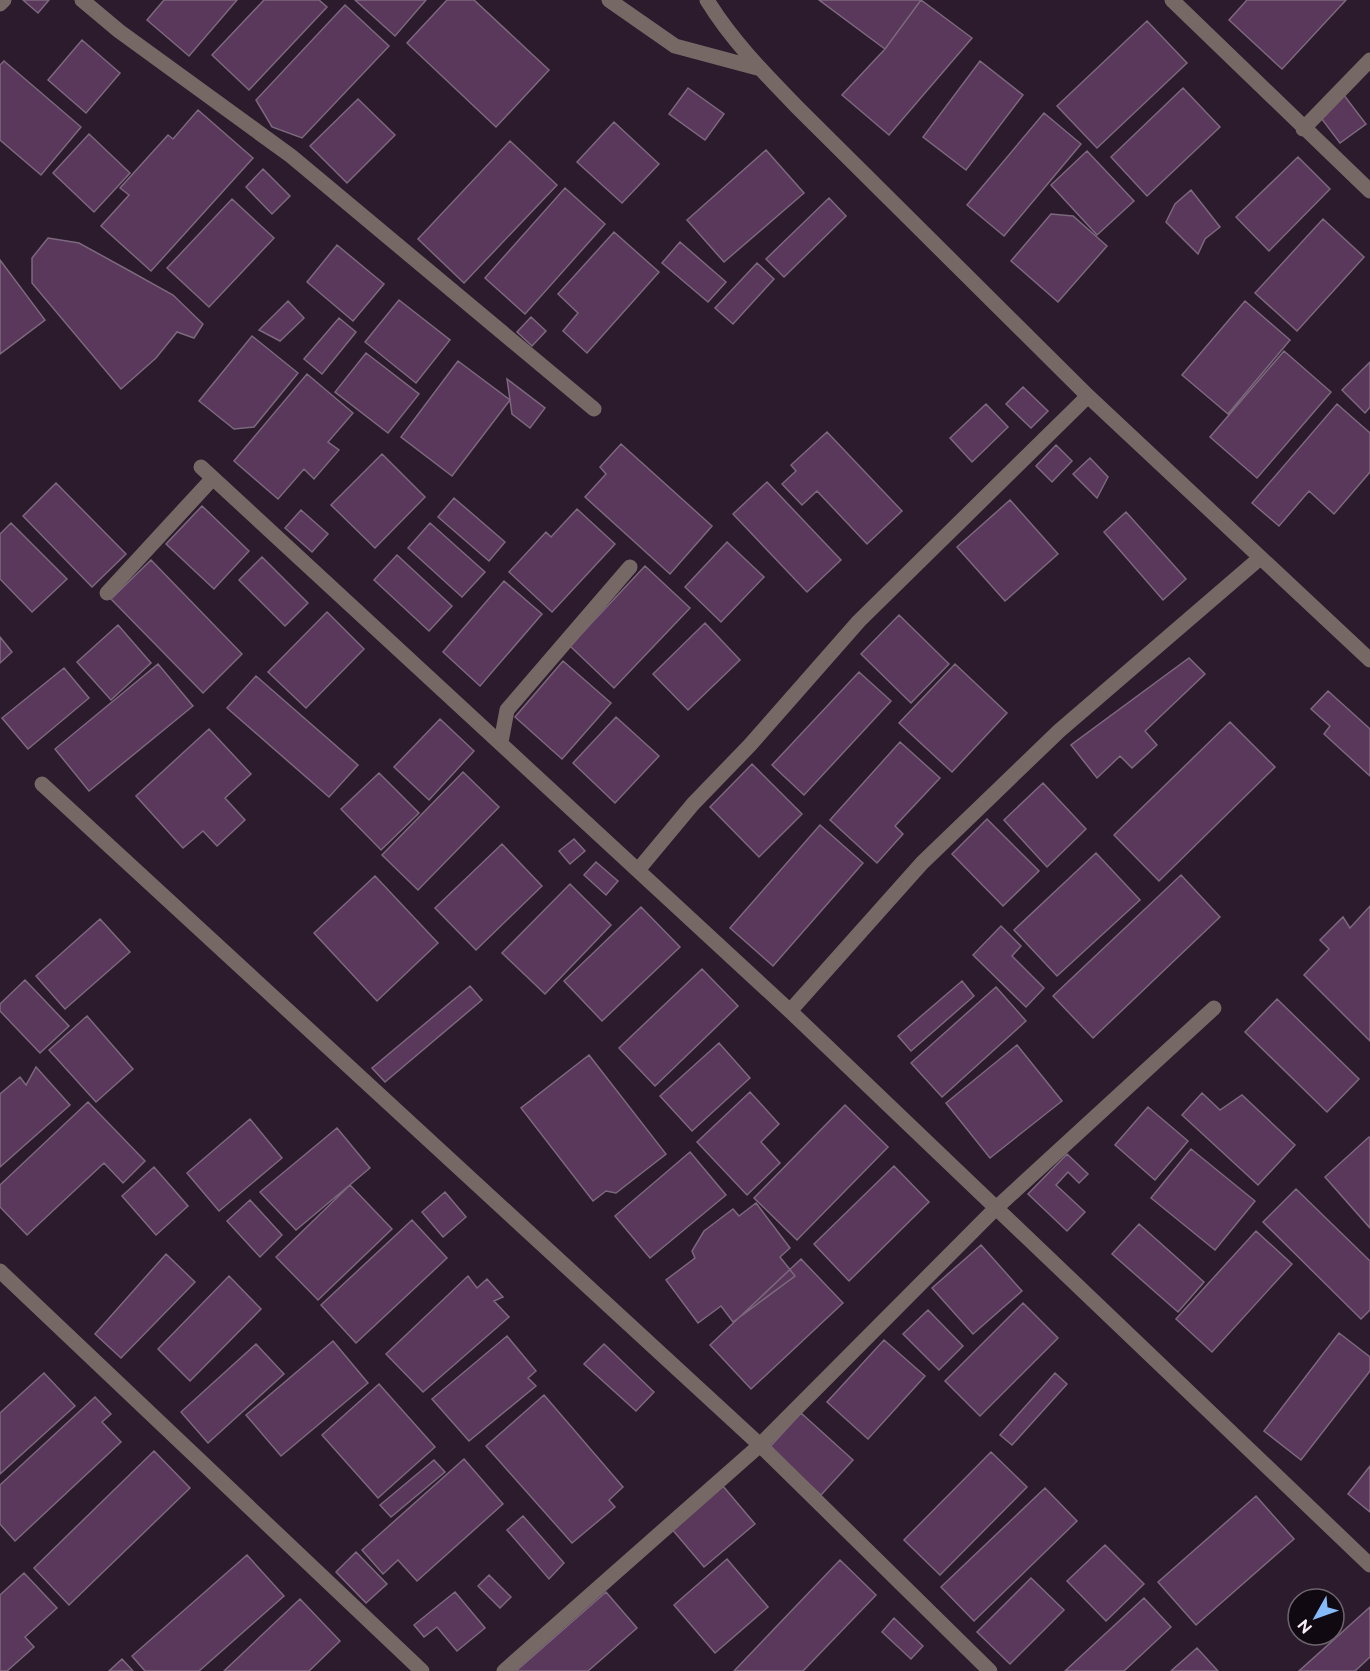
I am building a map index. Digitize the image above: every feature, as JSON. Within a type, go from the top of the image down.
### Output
[{"type":"street","points":[[0,4],[4,0]]},
{"type":"street","points":[[82,0],[119,31],[291,156],[594,409]]},
{"type":"street","points":[[609,0],[675,46],[761,69]]},
{"type":"street","points":[[707,0],[718,19],[761,69],[1088,396],[1260,558],[1368,655]]},
{"type":"street","points":[[1172,0],[1370,191]]},
{"type":"street","points":[[1304,129],[1370,60]]},
{"type":"street","points":[[638,870],[693,804],[750,745],[859,621],[1088,396]]},
{"type":"street","points":[[201,467],[790,1011],[1370,1565]]},
{"type":"street","points":[[106,593],[213,478]]},
{"type":"street","points":[[790,1011],[922,863],[1059,731],[1260,558]]},
{"type":"street","points":[[501,742],[507,710],[630,567]]},
{"type":"street","points":[[42,784],[760,1445],[990,1671]]},
{"type":"street","points":[[504,1671],[760,1445],[995,1209],[1215,1008]]},
{"type":"street","points":[[0,1271],[422,1671]]},
{"type":"building","points":[[23,0],[49,0],[38,13]]},
{"type":"building","points":[[164,0],[237,0],[189,56],[147,20]]},
{"type":"building","points":[[264,0],[319,0],[327,7],[249,90],[212,55]]},
{"type":"building","points":[[355,0],[426,0],[395,36]]},
{"type":"building","points":[[447,0],[474,0],[549,70],[496,127],[407,43]]},
{"type":"building","points":[[819,0],[921,0],[885,49]]},
{"type":"building","points":[[921,0],[972,38],[889,135],[842,95],[885,49]]},
{"type":"building","points":[[1247,0],[1346,0],[1282,69],[1229,20]]},
{"type":"building","points":[[345,5],[389,46],[302,138],[272,127],[256,100]]},
{"type":"building","points":[[1147,21],[1187,63],[1097,148],[1057,106]]},
{"type":"building","points":[[82,40],[120,73],[86,113],[48,80]]},
{"type":"building","points":[[4,61],[81,127],[41,175],[0,140],[0,65]]},
{"type":"building","points":[[980,61],[1023,95],[966,170],[923,137]]},
{"type":"building","points":[[688,88],[724,114],[705,140],[669,114]]},
{"type":"building","points":[[1183,88],[1220,127],[1147,196],[1111,157]]},
{"type":"building","points":[[1340,90],[1366,124],[1340,143],[1315,110]]},
{"type":"building","points":[[358,99],[395,135],[347,183],[310,146]]},
{"type":"building","points":[[198,110],[253,158],[151,271],[101,226],[129,195],[120,188],[168,135],[173,139]]},
{"type":"building","points":[[1044,113],[1081,144],[1004,236],[967,205]]},
{"type":"building","points":[[614,122],[659,164],[622,203],[577,162]]},
{"type":"building","points":[[89,134],[130,173],[94,212],[53,173]]},
{"type":"building","points":[[510,141],[557,185],[464,283],[418,239]]},
{"type":"building","points":[[766,150],[804,193],[724,262],[687,220]]},
{"type":"building","points":[[1087,151],[1134,201],[1097,235],[1051,185]]},
{"type":"building","points":[[1298,157],[1330,189],[1269,251],[1236,217]]},
{"type":"building","points":[[263,169],[290,196],[272,214],[246,187]]},
{"type":"building","points":[[565,188],[605,224],[525,314],[485,278]]},
{"type":"building","points":[[1191,190],[1220,227],[1205,239],[1198,254],[1166,222],[1175,204]]},
{"type":"building","points":[[829,198],[846,216],[784,277],[766,259]]},
{"type":"building","points":[[232,199],[274,238],[209,307],[167,268]]},
{"type":"building","points":[[1051,214],[1073,216],[1107,246],[1058,302],[1011,261]]},
{"type":"building","points":[[1323,219],[1364,257],[1297,331],[1255,293]]},
{"type":"building","points":[[614,232],[659,272],[587,353],[563,331],[578,313],[558,294]]},
{"type":"building","points":[[48,238],[79,243],[128,270],[173,295],[203,324],[194,338],[177,332],[156,358],[121,389],[32,283],[32,258]]},
{"type":"building","points":[[680,242],[726,282],[708,302],[662,263]]},
{"type":"building","points":[[337,245],[384,284],[353,321],[307,282]]},
{"type":"building","points":[[0,260],[45,320],[0,354]]},
{"type":"building","points":[[757,263],[774,279],[733,324],[715,308]]},
{"type":"building","points":[[399,300],[450,340],[416,383],[365,342]]},
{"type":"building","points":[[288,301],[304,318],[280,341],[259,330]]},
{"type":"building","points":[[1245,301],[1290,340],[1228,414],[1182,375]]},
{"type":"building","points":[[531,317],[546,331],[532,346],[517,332]]},
{"type":"building","points":[[339,318],[356,332],[322,374],[304,359]]},
{"type":"building","points":[[252,336],[298,373],[254,427],[234,429],[199,401]]},
{"type":"building","points":[[1284,351],[1331,392],[1257,478],[1210,437]]},
{"type":"building","points":[[366,353],[419,394],[388,433],[335,392]]},
{"type":"building","points":[[458,361],[510,400],[452,476],[401,437]]},
{"type":"building","points":[[1370,362],[1370,407],[1365,413],[1342,390]]},
{"type":"building","points":[[307,374],[353,413],[328,442],[339,450],[314,479],[304,469],[278,499],[234,461]]},
{"type":"building","points":[[507,379],[545,408],[530,428],[512,414]]},
{"type":"building","points":[[1023,387],[1048,411],[1031,428],[1006,404]]},
{"type":"building","points":[[986,404],[1008,427],[972,462],[950,438]]},
{"type":"building","points":[[1337,404],[1370,433],[1370,472],[1334,514],[1309,491],[1279,526],[1252,503]]},
{"type":"building","points":[[827,432],[902,511],[867,544],[817,491],[802,505],[782,484],[796,471],[791,465]]},
{"type":"building","points":[[621,444],[712,526],[670,574],[585,497],[606,474],[600,467]]},
{"type":"building","points":[[1056,445],[1072,461],[1052,482],[1036,466]]},
{"type":"building","points":[[382,454],[425,497],[375,548],[331,505]]},
{"type":"building","points":[[1090,458],[1108,477],[1097,498],[1073,474]]},
{"type":"building","points":[[767,482],[841,560],[807,592],[733,514]]},
{"type":"building","points":[[56,483],[126,554],[92,587],[23,516]]},
{"type":"building","points":[[454,498],[505,542],[489,561],[438,517]]},
{"type":"building","points":[[1010,500],[1058,554],[1005,601],[957,547]]},
{"type":"building","points":[[202,506],[249,551],[214,589],[166,544]]},
{"type":"building","points":[[577,509],[615,544],[552,612],[509,572],[546,532],[551,537]]},
{"type":"building","points":[[301,510],[328,534],[312,552],[285,528]]},
{"type":"building","points":[[1126,512],[1186,579],[1163,600],[1104,532]]},
{"type":"building","points":[[11,523],[67,579],[32,612],[0,579],[0,534]]},
{"type":"building","points":[[430,523],[485,572],[462,597],[408,548]]},
{"type":"building","points":[[727,542],[764,577],[721,622],[685,587]]},
{"type":"building","points":[[397,555],[452,606],[429,631],[374,580]]},
{"type":"building","points":[[262,557],[308,603],[285,626],[239,580]]},
{"type":"building","points":[[151,560],[242,654],[203,693],[111,599]]},
{"type":"building","points":[[645,566],[690,608],[614,688],[570,646]]},
{"type":"building","points":[[504,581],[542,614],[480,686],[443,652]]},
{"type":"building","points":[[327,612],[364,649],[306,708],[268,672]]},
{"type":"building","points":[[899,615],[949,664],[911,703],[861,654]]},
{"type":"building","points":[[705,623],[740,660],[688,710],[653,674]]},
{"type":"building","points":[[118,625],[151,663],[111,700],[77,662]]},
{"type":"building","points":[[0,637],[12,652],[0,663]]},
{"type":"building","points":[[1189,658],[1205,674],[1145,731],[1157,745],[1132,768],[1120,756],[1097,778],[1071,745]]},
{"type":"building","points":[[563,661],[611,703],[562,759],[515,717]]},
{"type":"building","points":[[158,664],[193,706],[89,791],[55,749]]},
{"type":"building","points":[[955,664],[1007,713],[952,772],[899,723]]},
{"type":"building","points":[[64,668],[89,698],[28,749],[2,718]]},
{"type":"building","points":[[859,672],[891,701],[804,795],[772,765]]},
{"type":"building","points":[[256,676],[358,765],[329,797],[227,708]]},
{"type":"building","points":[[1328,691],[1370,729],[1370,776],[1324,734],[1330,726],[1311,709]]},
{"type":"building","points":[[616,717],[659,756],[615,803],[573,763]]},
{"type":"building","points":[[440,719],[474,751],[429,800],[394,767]]},
{"type":"building","points":[[1230,722],[1275,767],[1159,881],[1114,835]]},
{"type":"building","points":[[209,729],[251,774],[225,798],[245,820],[217,846],[203,831],[183,848],[136,796]]},
{"type":"building","points":[[900,742],[940,778],[895,826],[903,834],[877,863],[830,820]]},
{"type":"building","points":[[752,764],[802,814],[759,857],[710,807]]},
{"type":"building","points":[[463,772],[499,807],[418,890],[382,855]]},
{"type":"building","points":[[379,773],[419,813],[381,850],[341,809]]},
{"type":"building","points":[[1043,783],[1086,829],[1047,867],[1004,820]]},
{"type":"building","points":[[987,819],[1039,871],[1003,906],[952,854]]},
{"type":"building","points":[[820,825],[863,863],[773,966],[730,928]]},
{"type":"building","points":[[574,839],[585,851],[570,864],[559,851]]},
{"type":"building","points":[[502,844],[542,886],[476,950],[435,908]]},
{"type":"building","points":[[1096,853],[1140,900],[1057,976],[1014,930]]},
{"type":"building","points":[[596,862],[618,881],[606,895],[584,875]]},
{"type":"building","points":[[1181,875],[1220,917],[1093,1038],[1053,996]]},
{"type":"building","points":[[375,876],[438,943],[377,1001],[314,933]]},
{"type":"building","points":[[570,884],[611,925],[545,994],[502,953]]},
{"type":"building","points":[[1370,906],[1370,1041],[1304,975],[1329,949],[1320,940],[1343,917],[1350,928]]},
{"type":"building","points":[[641,907],[680,947],[602,1021],[564,981]]},
{"type":"building","points":[[100,919],[130,952],[65,1009],[36,976]]},
{"type":"building","points":[[1001,926],[1021,946],[1012,956],[1044,988],[1026,1007],[973,955]]},
{"type":"building","points":[[702,969],[738,1006],[655,1086],[619,1048]]},
{"type":"building","points":[[25,980],[69,1026],[40,1053],[0,1011],[0,1004]]},
{"type":"building","points":[[962,981],[974,996],[911,1051],[898,1036]]},
{"type":"building","points":[[470,986],[482,1000],[385,1082],[372,1068]]},
{"type":"building","points":[[996,987],[1026,1021],[942,1097],[911,1063]]},
{"type":"building","points":[[1277,999],[1359,1079],[1327,1112],[1245,1032]]},
{"type":"building","points":[[87,1016],[133,1069],[96,1102],[49,1050]]},
{"type":"building","points":[[719,1043],[750,1078],[692,1131],[660,1096]]},
{"type":"building","points":[[1017,1045],[1062,1101],[990,1158],[946,1103]]},
{"type":"building","points":[[589,1055],[666,1154],[616,1193],[606,1191],[593,1201],[521,1108]]},
{"type":"building","points":[[36,1067],[70,1105],[0,1167],[0,1094],[20,1077],[26,1085]]},
{"type":"building","points":[[750,1092],[779,1124],[761,1142],[780,1163],[747,1195],[697,1142]]},
{"type":"building","points":[[1202,1093],[1220,1110],[1242,1095],[1295,1145],[1258,1185],[1182,1115]]},
{"type":"building","points":[[88,1102],[145,1161],[123,1183],[104,1163],[27,1235],[0,1207],[0,1185]]},
{"type":"building","points":[[845,1105],[888,1147],[797,1240],[754,1198]]},
{"type":"building","points":[[1148,1107],[1188,1141],[1155,1180],[1115,1145]]},
{"type":"building","points":[[250,1119],[282,1158],[219,1211],[187,1173]]},
{"type":"building","points":[[337,1128],[370,1168],[296,1230],[260,1192]]},
{"type":"building","points":[[1370,1138],[1370,1228],[1325,1177]]},
{"type":"building","points":[[1191,1149],[1255,1201],[1215,1250],[1151,1198]]},
{"type":"building","points":[[690,1152],[726,1195],[650,1258],[615,1216]]},
{"type":"building","points":[[1067,1154],[1088,1174],[1079,1183],[1068,1172],[1056,1185],[1085,1212],[1067,1231],[1028,1194]]},
{"type":"building","points":[[894,1166],[929,1202],[849,1281],[814,1244]]},
{"type":"building","points":[[154,1167],[188,1206],[156,1235],[122,1196]]},
{"type":"building","points":[[350,1185],[392,1229],[318,1300],[276,1257]]},
{"type":"building","points":[[1296,1189],[1370,1261],[1370,1310],[1361,1319],[1263,1222]]},
{"type":"building","points":[[445,1192],[466,1217],[443,1237],[422,1212]]},
{"type":"building","points":[[250,1200],[282,1235],[260,1257],[227,1221]]},
{"type":"building","points":[[756,1203],[790,1248],[780,1257],[795,1276],[733,1322],[721,1306],[698,1323],[666,1280],[695,1258],[692,1251],[704,1231],[733,1209],[739,1216]]},
{"type":"building","points":[[412,1220],[447,1258],[356,1343],[321,1305]]},
{"type":"building","points":[[1139,1224],[1204,1282],[1178,1312],[1112,1254]]},
{"type":"building","points":[[1256,1231],[1292,1264],[1212,1352],[1176,1319]]},
{"type":"building","points":[[981,1245],[1022,1291],[973,1334],[932,1288]]},
{"type":"building","points":[[166,1254],[195,1282],[121,1358],[95,1334]]},
{"type":"building","points":[[801,1259],[843,1303],[751,1389],[710,1345]]},
{"type":"building","points":[[229,1276],[261,1309],[190,1381],[158,1349]]},
{"type":"building","points":[[468,1276],[477,1288],[487,1279],[503,1297],[494,1301],[509,1317],[423,1392],[386,1354]]},
{"type":"building","points":[[1023,1303],[1058,1338],[980,1416],[945,1381]]},
{"type":"building","points":[[928,1310],[963,1346],[939,1370],[903,1334]]},
{"type":"building","points":[[1339,1333],[1370,1357],[1370,1371],[1301,1460],[1264,1431]]},
{"type":"building","points":[[507,1336],[536,1371],[528,1378],[536,1386],[469,1441],[432,1399]]},
{"type":"building","points":[[884,1340],[925,1376],[868,1439],[827,1402]]},
{"type":"building","points":[[333,1341],[368,1383],[281,1456],[246,1415]]},
{"type":"building","points":[[256,1344],[284,1374],[208,1443],[181,1412]]},
{"type":"building","points":[[604,1344],[654,1392],[636,1411],[584,1364]]},
{"type":"building","points":[[44,1373],[75,1406],[0,1474],[0,1413]]},
{"type":"building","points":[[1055,1373],[1067,1384],[1012,1445],[1000,1435]]},
{"type":"building","points":[[379,1384],[435,1447],[378,1498],[322,1435]]},
{"type":"building","points":[[544,1395],[623,1487],[609,1500],[615,1507],[572,1543],[486,1446]]},
{"type":"building","points":[[95,1397],[111,1414],[102,1422],[121,1442],[15,1541],[0,1524],[0,1485]]},
{"type":"building","points":[[801,1413],[853,1460],[821,1495],[769,1448]]},
{"type":"building","points":[[154,1451],[190,1488],[69,1605],[34,1568]]},
{"type":"building","points":[[991,1452],[1027,1487],[940,1575],[904,1540]]},
{"type":"building","points":[[464,1459],[503,1504],[417,1581],[398,1560],[383,1574],[362,1550]]},
{"type":"building","points":[[434,1460],[445,1472],[391,1517],[380,1505]]},
{"type":"building","points":[[1370,1466],[1370,1512],[1348,1494]]},
{"type":"building","points":[[722,1485],[755,1524],[704,1567],[671,1528]]},
{"type":"building","points":[[1045,1488],[1077,1521],[974,1621],[941,1587]]},
{"type":"building","points":[[1256,1496],[1294,1539],[1196,1625],[1158,1582]]},
{"type":"building","points":[[523,1516],[564,1563],[549,1579],[507,1530]]},
{"type":"building","points":[[1105,1545],[1144,1584],[1106,1621],[1067,1581]]},
{"type":"building","points":[[356,1552],[387,1584],[366,1603],[336,1572]]},
{"type":"building","points":[[247,1555],[284,1596],[199,1671],[145,1671],[132,1656]]},
{"type":"building","points":[[727,1559],[768,1607],[715,1653],[674,1605]]},
{"type":"building","points":[[840,1560],[876,1595],[803,1671],[734,1671]]},
{"type":"building","points":[[24,1573],[57,1608],[25,1637],[34,1647],[7,1671],[0,1671],[0,1595]]},
{"type":"building","points":[[489,1575],[511,1597],[500,1608],[478,1586]]},
{"type":"building","points":[[1031,1578],[1064,1610],[1010,1664],[977,1632]]},
{"type":"building","points":[[455,1592],[485,1628],[457,1651],[437,1627],[424,1637],[414,1625]]},
{"type":"building","points":[[606,1592],[637,1628],[588,1671],[516,1671]]},
{"type":"building","points":[[1144,1598],[1171,1627],[1124,1671],[1065,1671]]},
{"type":"building","points":[[300,1599],[340,1641],[309,1671],[224,1671]]},
{"type":"building","points":[[1370,1607],[1370,1657],[1355,1671],[1299,1671],[1326,1647],[1346,1647],[1346,1629]]},
{"type":"building","points":[[894,1618],[923,1646],[911,1659],[882,1632]]},
{"type":"building","points":[[1197,1648],[1218,1671],[1171,1671]]},
{"type":"building","points":[[122,1659],[133,1671],[109,1671]]}]
